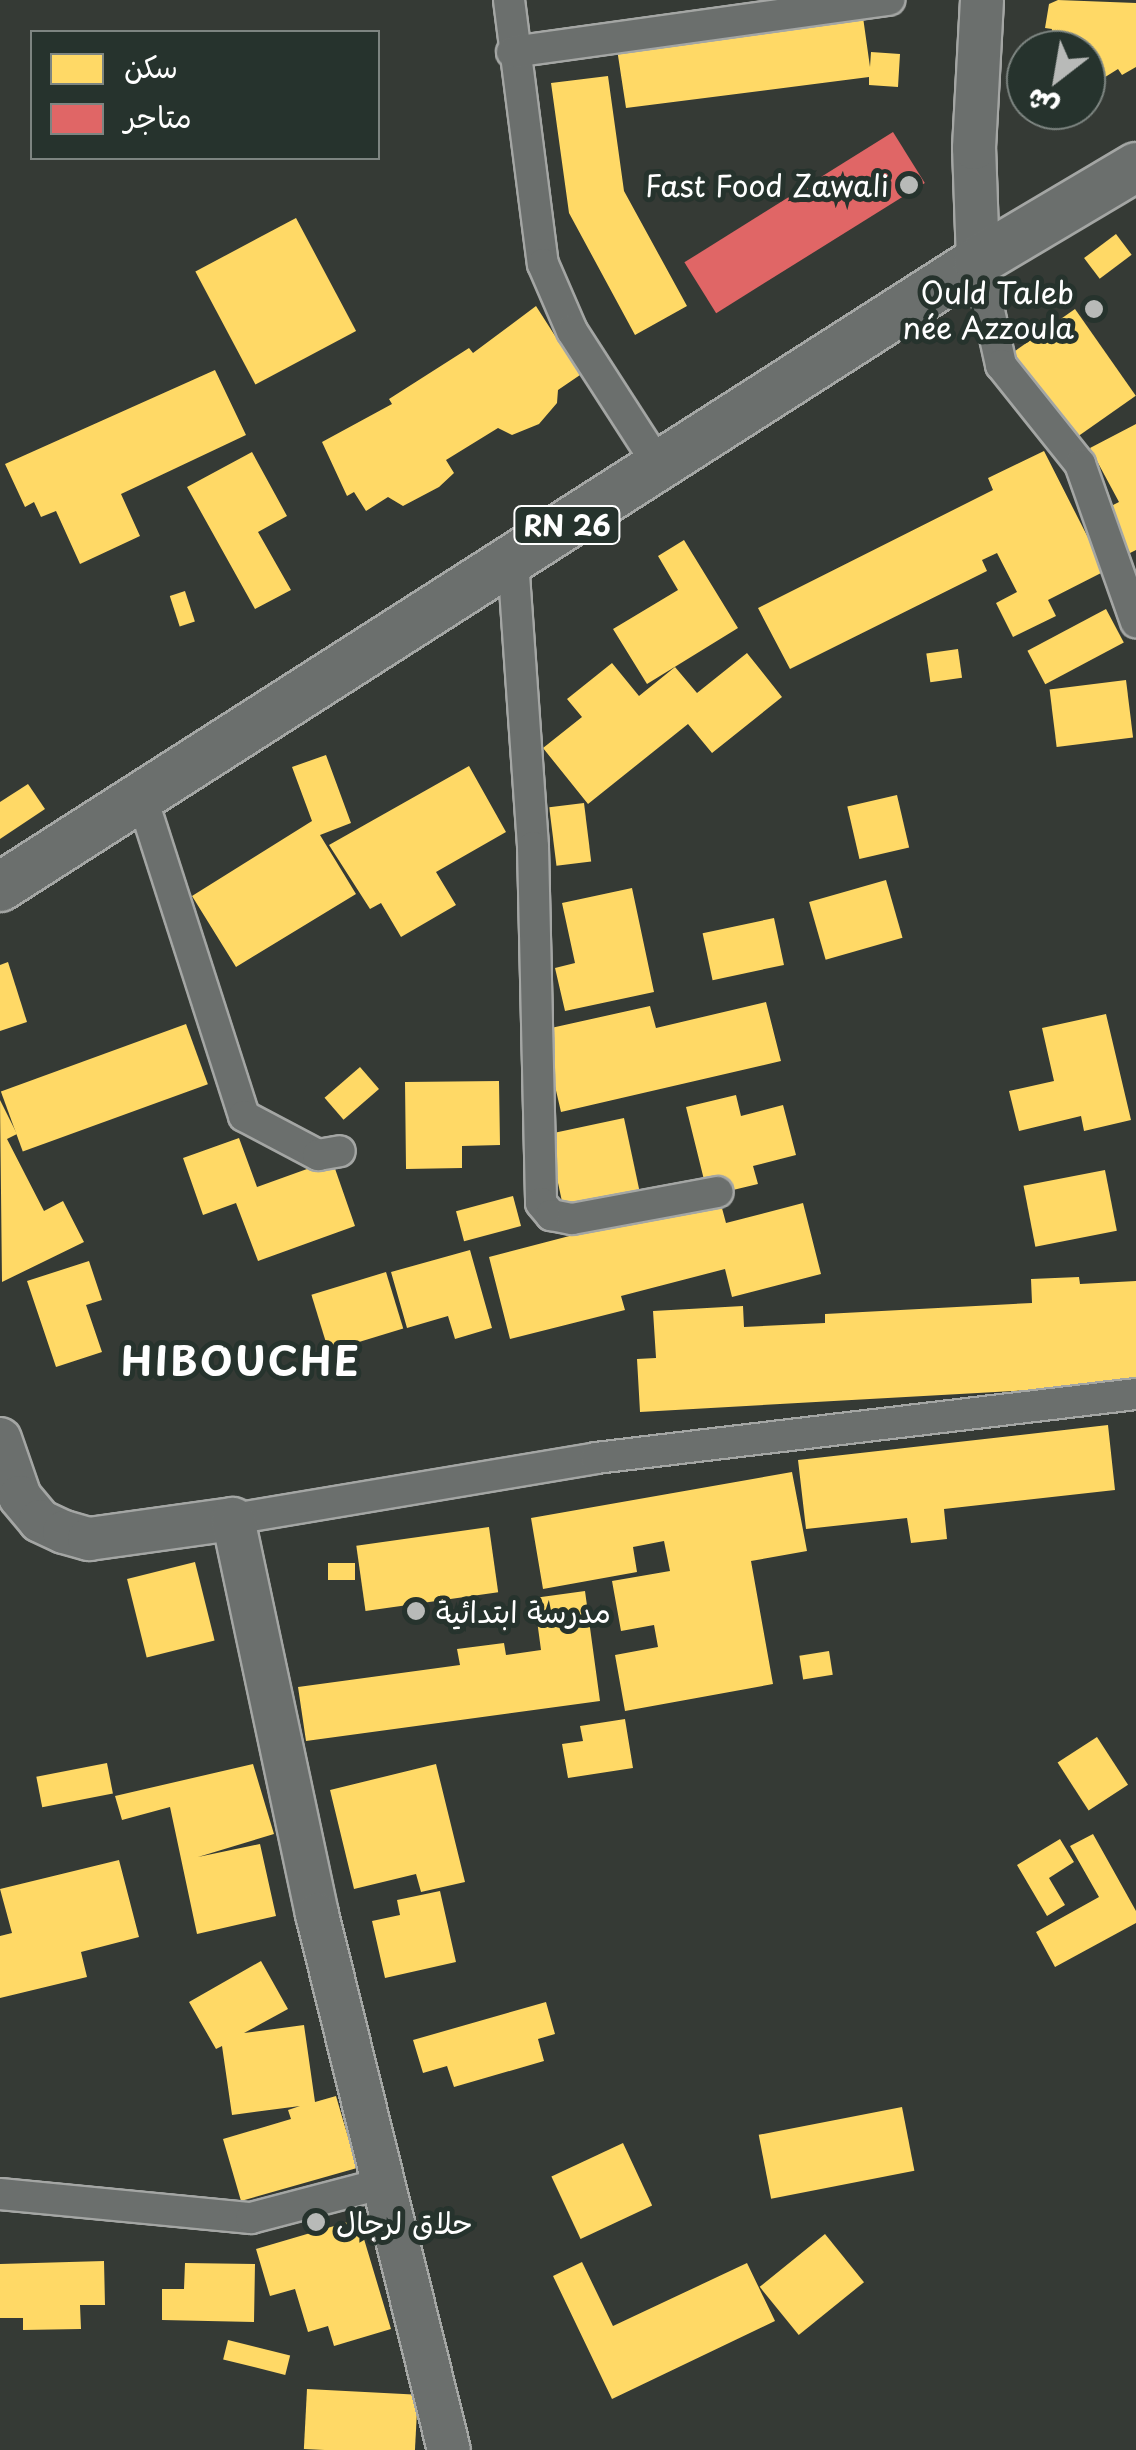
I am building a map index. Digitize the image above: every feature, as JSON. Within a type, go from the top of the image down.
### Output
[{"type":"main road","points":[[978,261],[974,148],[982,0]]},
{"type":"main road","name":"RN 26","points":[[0,888],[978,261],[1136,167]]},
{"type":"main road","points":[[0,1439],[20,1497],[40,1521],[64,1532],[89,1539],[233,1519],[318,1914],[449,2450]]},
{"type":"street","points":[[509,0],[512,52],[543,264],[572,330],[659,466]]},
{"type":"street","points":[[512,52],[889,0]]},
{"type":"street","points":[[952,0],[982,0]]},
{"type":"street","points":[[978,261],[1001,365],[1080,464],[1126,561],[1136,622]]},
{"type":"street","points":[[513,560],[533,847],[541,1203],[552,1215],[572,1219],[718,1192]]},
{"type":"street","points":[[142,795],[244,1116],[318,1156],[340,1152]]},
{"type":"street","points":[[233,1519],[596,1458],[1136,1394]]},
{"type":"street","points":[[0,2194],[251,2218],[384,2183]]},
{"type":"building: سكن","points":[[1058,0],[1136,3],[1136,67],[1122,75],[1118,69],[1106,76],[1106,30],[1045,28],[1049,4]]},
{"type":"building: سكن","points":[[863,17],[870,67],[871,52],[900,54],[898,87],[869,85],[869,77],[626,108],[617,49]]},
{"type":"building: سكن","points":[[608,76],[624,191],[687,306],[635,335],[569,213],[551,83]]},
{"type":"building: سكن","points":[[296,218],[356,331],[255,385],[195,272]]},
{"type":"building: سكن","points":[[1116,234],[1132,255],[1100,279],[1084,258]]},
{"type":"building: سكن","points":[[536,306],[580,375],[558,390],[557,403],[539,424],[512,435],[498,428],[446,460],[454,473],[439,487],[403,506],[388,497],[366,511],[354,492],[347,496],[322,442],[392,404],[389,399],[469,348],[473,353]]},
{"type":"building: سكن","points":[[1075,309],[1136,396],[1068,443],[1007,357]]},
{"type":"building: سكن","points":[[215,370],[246,435],[121,494],[140,536],[80,564],[56,511],[41,517],[34,502],[25,507],[5,464]]},
{"type":"building: سكن","points":[[1136,424],[1136,550],[1130,553],[1107,508],[1119,502],[1090,448]]},
{"type":"building: سكن","points":[[1044,451],[1105,571],[1048,600],[1056,616],[1013,637],[996,603],[1017,592],[997,553],[982,560],[987,571],[790,669],[758,608],[993,490],[988,478]]},
{"type":"building: سكن","points":[[252,452],[287,516],[258,532],[291,590],[255,609],[187,487]]},
{"type":"building: سكن","points":[[684,540],[738,628],[647,684],[613,629],[678,590],[658,556]]},
{"type":"building: سكن","points":[[185,591],[195,621],[180,626],[170,596]]},
{"type":"building: سكن","points":[[1106,609],[1124,643],[1045,684],[1027,651]]},
{"type":"building: سكن","points":[[958,649],[962,678],[930,682],[926,653]]},
{"type":"building: سكن","points":[[747,653],[782,697],[712,753],[688,724],[588,804],[543,748],[582,717],[567,699],[612,663],[639,696],[675,667],[697,693]]},
{"type":"building: سكن","points":[[1126,680],[1133,738],[1057,747],[1050,689]]},
{"type":"building: سكن","points":[[326,755],[351,823],[320,835],[356,894],[236,967],[192,896],[312,821],[292,767]]},
{"type":"building: سكن","points":[[469,766],[506,832],[436,872],[456,905],[401,937],[381,903],[370,909],[329,845]]},
{"type":"building: سكن","points":[[28,784],[45,809],[0,839],[0,802]]},
{"type":"building: سكن","points":[[897,795],[909,848],[859,859],[847,806]]},
{"type":"building: سكن","points":[[584,803],[591,862],[556,866],[549,807]]},
{"type":"building: سكن","points":[[886,880],[903,938],[826,960],[809,902]]},
{"type":"building: سكن","points":[[632,888],[654,992],[565,1011],[555,968],[575,963],[562,903]]},
{"type":"building: سكن","points":[[774,918],[784,965],[713,980],[703,933]]},
{"type":"building: سكن","points":[[8,962],[27,1022],[0,1031],[0,965]]},
{"type":"building: سكن","points":[[766,1002],[781,1061],[561,1112],[542,1030],[650,1006],[656,1028]]},
{"type":"building: سكن","points":[[1106,1014],[1131,1120],[1084,1131],[1081,1116],[1019,1131],[1009,1091],[1054,1081],[1042,1028]]},
{"type":"building: سكن","points":[[186,1024],[208,1084],[23,1152],[1,1091]]},
{"type":"building: سكن","points":[[360,1067],[379,1089],[344,1120],[325,1098]]},
{"type":"building: سكن","points":[[499,1081],[500,1145],[462,1146],[462,1168],[406,1169],[405,1082]]},
{"type":"building: سكن","points":[[736,1095],[741,1116],[783,1105],[796,1155],[753,1166],[758,1184],[708,1196],[686,1107]]},
{"type":"building: سكن","points":[[0,1100],[17,1134],[7,1139],[44,1211],[63,1201],[84,1242],[2,1282]]},
{"type":"building: سكن","points":[[624,1118],[640,1195],[564,1211],[548,1134]]},
{"type":"building: سكن","points":[[239,1138],[257,1187],[332,1160],[355,1226],[258,1261],[236,1203],[203,1215],[183,1158]]},
{"type":"building: سكن","points":[[1105,1170],[1117,1231],[1035,1247],[1024,1186]]},
{"type":"building: سكن","points":[[513,1196],[521,1226],[464,1241],[456,1211]]},
{"type":"building: سكن","points":[[719,1197],[726,1223],[803,1203],[821,1274],[732,1297],[725,1269],[621,1296],[625,1310],[510,1339],[489,1257]]},
{"type":"building: سكن","points":[[470,1250],[492,1328],[455,1339],[448,1316],[407,1328],[391,1272]]},
{"type":"building: سكن","points":[[89,1261],[102,1300],[86,1305],[102,1352],[56,1367],[27,1281]]},
{"type":"building: سكن","points":[[386,1272],[403,1328],[329,1351],[311,1295]]},
{"type":"building: سكن","points":[[1079,1277],[1080,1284],[1136,1281],[1136,1384],[640,1412],[637,1359],[656,1358],[653,1311],[743,1306],[744,1327],[825,1323],[825,1314],[1032,1303],[1031,1279]]},
{"type":"building: سكن","points":[[1108,1425],[1115,1490],[944,1509],[947,1539],[911,1543],[907,1518],[806,1529],[798,1460]]},
{"type":"building: سكن","points":[[792,1472],[807,1551],[751,1561],[773,1684],[625,1711],[615,1655],[658,1647],[654,1625],[621,1631],[612,1581],[670,1571],[664,1541],[633,1547],[637,1572],[543,1589],[531,1518]]},
{"type":"building: سكن","points":[[489,1527],[498,1592],[365,1611],[356,1546]]},
{"type":"building: سكن","points":[[195,1562],[215,1641],[147,1658],[127,1579]]},
{"type":"building: سكن","points":[[328,1563],[355,1563],[355,1580],[328,1580]]},
{"type":"building: سكن","points":[[585,1591],[600,1701],[306,1741],[298,1687],[460,1665],[457,1649],[504,1643],[506,1655],[541,1650],[534,1598]]},
{"type":"building: سكن","points":[[829,1651],[833,1675],[803,1679],[799,1656]]},
{"type":"building: سكن","points":[[625,1719],[633,1768],[568,1778],[562,1744],[583,1741],[580,1726]]},
{"type":"building: سكن","points":[[1097,1737],[1128,1785],[1089,1810],[1058,1763]]},
{"type":"building: سكن","points":[[107,1763],[113,1793],[42,1807],[36,1777]]},
{"type":"building: سكن","points":[[253,1764],[274,1834],[198,1857],[260,1844],[276,1916],[197,1934],[170,1807],[122,1820],[115,1796]]},
{"type":"building: سكن","points":[[436,1764],[465,1882],[421,1892],[416,1874],[354,1889],[330,1790]]},
{"type":"building: سكن","points":[[1093,1834],[1136,1911],[1136,1923],[1055,1967],[1036,1932],[1099,1897],[1070,1846]]},
{"type":"building: سكن","points":[[1060,1839],[1074,1862],[1049,1878],[1065,1905],[1047,1916],[1017,1865]]},
{"type":"building: سكن","points":[[119,1860],[139,1937],[81,1952],[87,1977],[0,1998],[0,1936],[12,1933],[0,1889]]},
{"type":"building: سكن","points":[[440,1891],[456,1962],[385,1978],[372,1921],[400,1915],[397,1900]]},
{"type":"building: سكن","points":[[261,1961],[288,2009],[244,2033],[304,2025],[315,2102],[336,2096],[357,2168],[241,2201],[223,2139],[291,2119],[288,2110],[300,2106],[232,2115],[222,2046],[216,2049],[189,2002]]},
{"type":"building: سكن","points":[[546,2002],[555,2034],[538,2039],[544,2061],[454,2087],[447,2066],[423,2073],[413,2040]]},
{"type":"building: سكن","points":[[902,2107],[914,2171],[771,2199],[759,2135]]},
{"type":"building: سكن","points":[[623,2143],[652,2206],[581,2239],[551,2176]]},
{"type":"building: سكن","points":[[358,2219],[391,2329],[334,2346],[328,2326],[308,2332],[295,2289],[270,2296],[256,2249]]},
{"type":"building: سكن","points":[[825,2234],[864,2282],[799,2335],[760,2287]]},
{"type":"building: سكن","points":[[104,2261],[105,2305],[80,2305],[81,2329],[23,2330],[23,2318],[0,2318],[0,2264]]},
{"type":"building: سكن","points":[[582,2262],[613,2326],[747,2263],[775,2321],[612,2399],[553,2276]]},
{"type":"building: سكن","points":[[185,2263],[255,2264],[254,2322],[162,2320],[162,2289],[184,2289]]},
{"type":"building: سكن","points":[[228,2340],[290,2355],[285,2375],[223,2359]]},
{"type":"building: سكن","points":[[307,2389],[418,2395],[415,2450],[304,2449]]},
{"type":"building: متاجر","points":[[893,132],[925,183],[716,313],[684,262]]},
{"type":"place","name":"Fast Food Zawali","points":[[909,185]]},
{"type":"place","name":"Ould Taleb née Azzoula","points":[[1094,309]]},
{"type":"place","name":"مدرسة ابتدائية","points":[[416,1611]]},
{"type":"place","name":"حلاق لرجال","points":[[316,2222]]},
{"type":"district","name":"HIBOUCHE","points":[[241,1360]]}]
